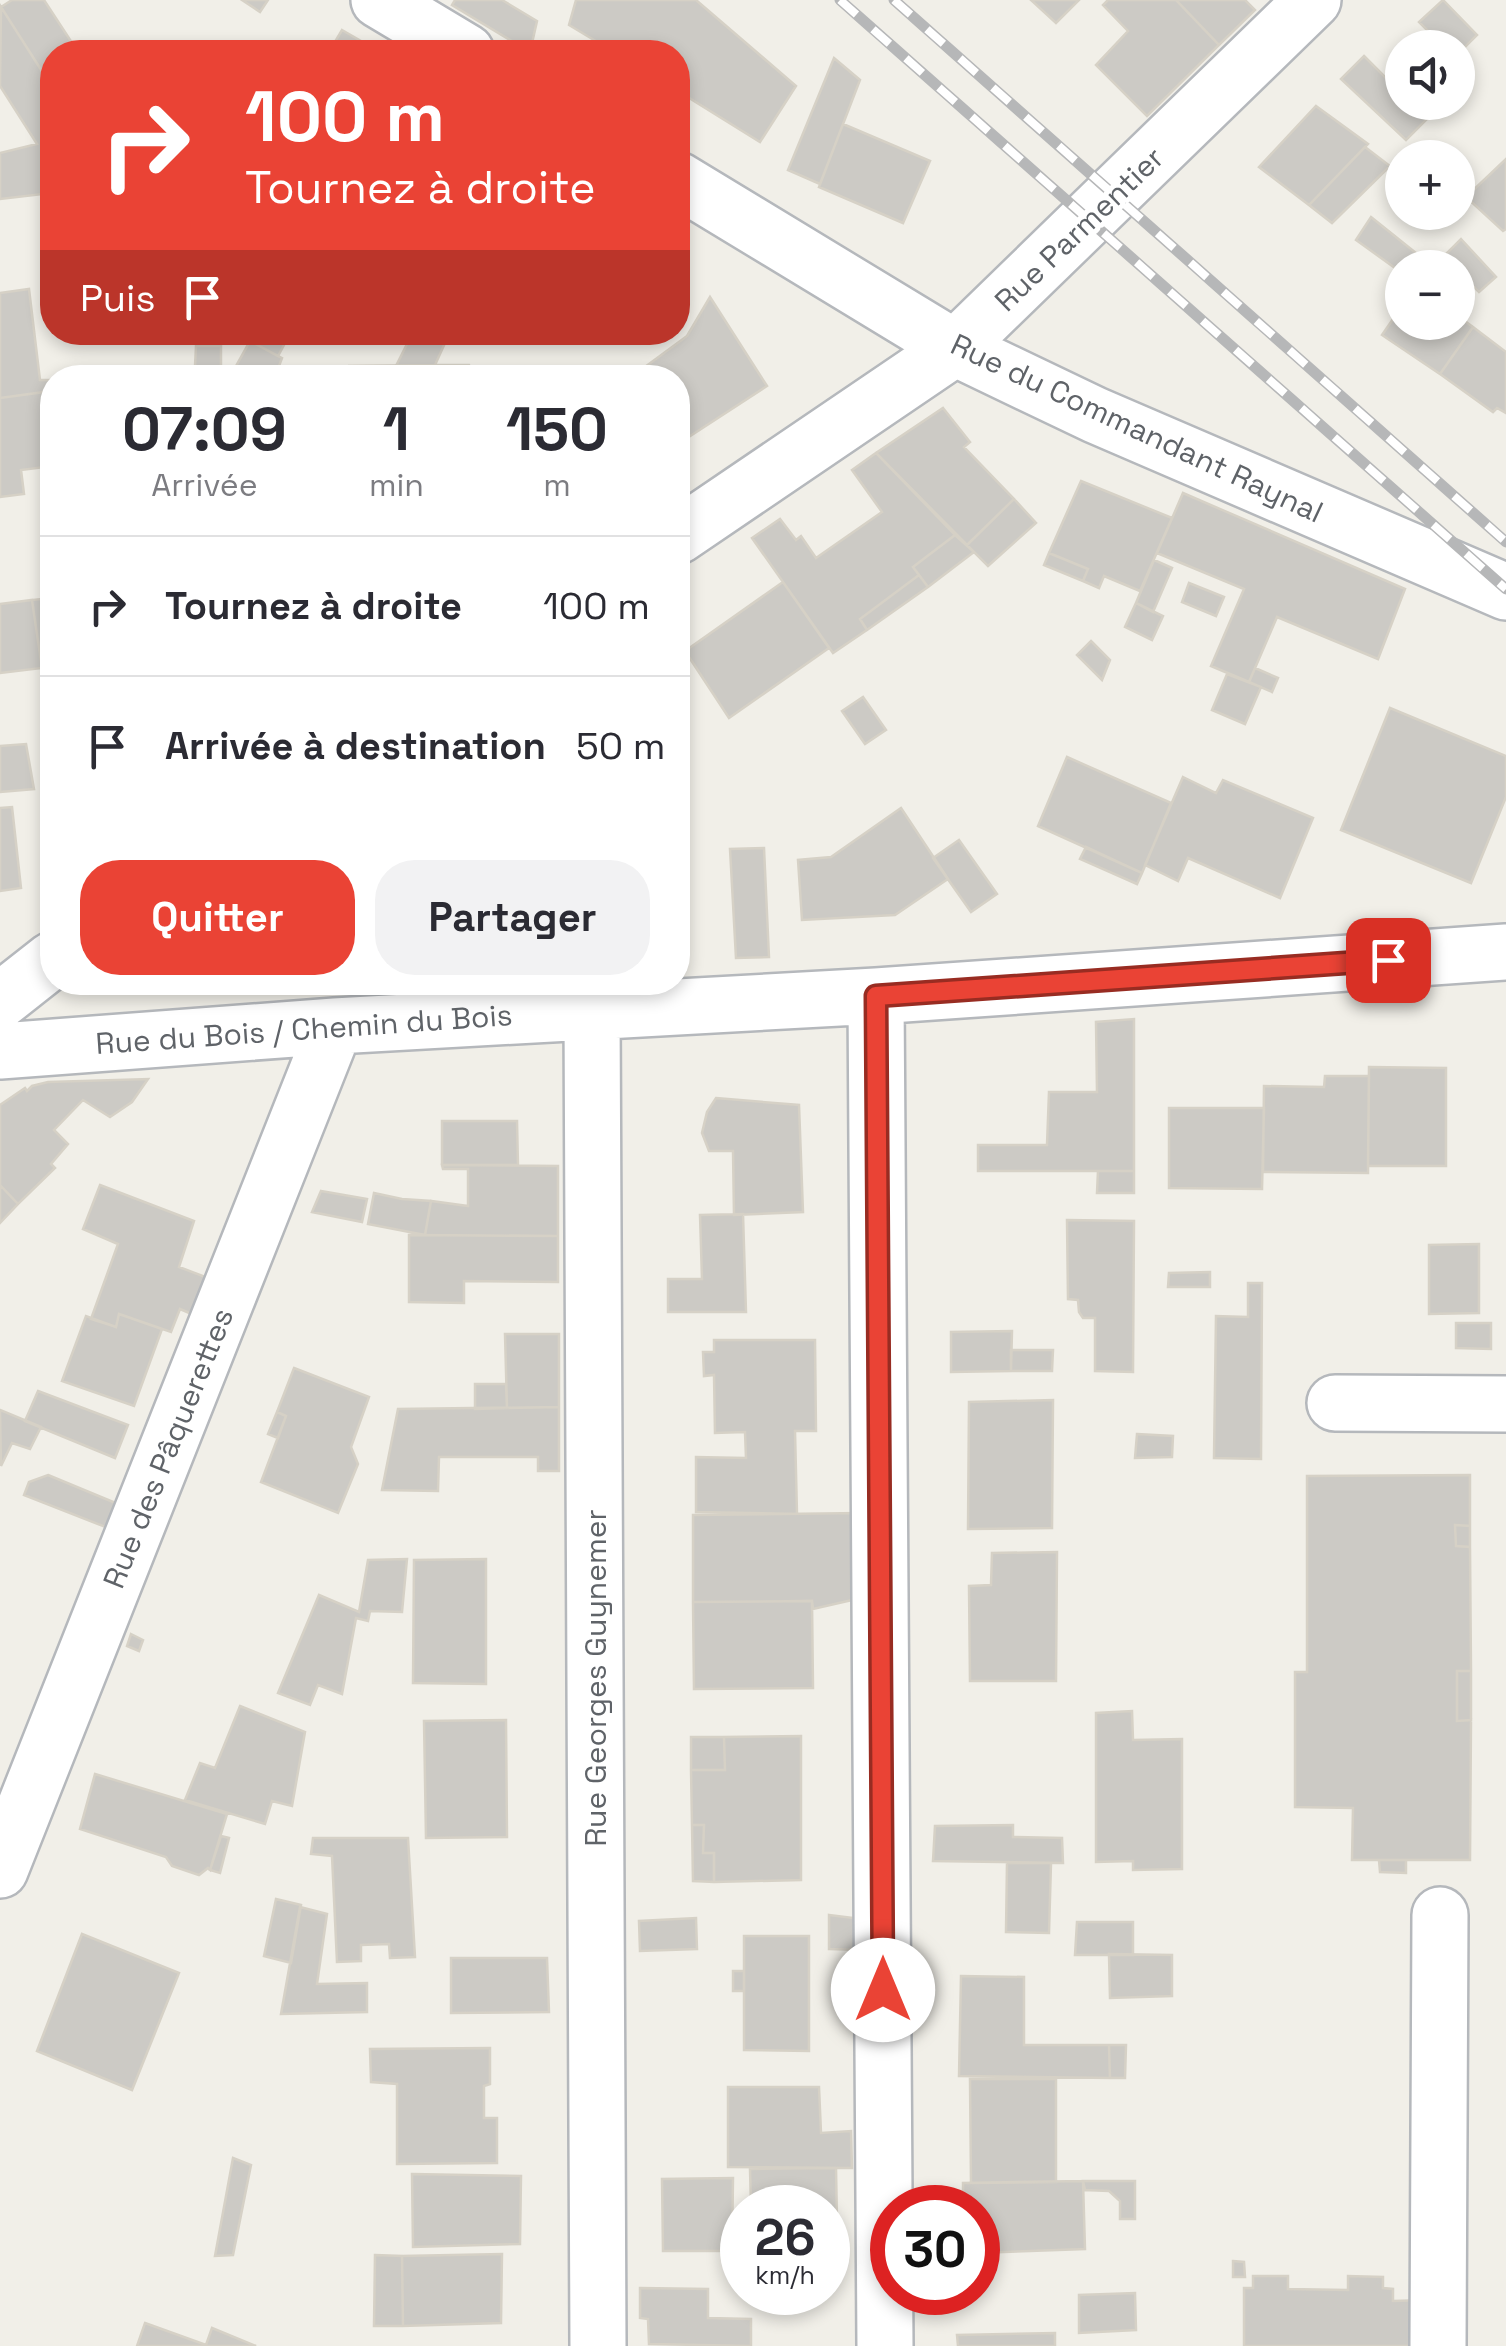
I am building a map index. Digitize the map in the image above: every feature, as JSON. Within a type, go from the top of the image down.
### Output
[{"type":"street","points":[[379,0],[446,40]]},
{"type":"street","name":"Rue Parmentier","points":[[690,528],[955,348],[1313,0]]},
{"type":"street","name":"Rue du Commandant Raynal","points":[[690,187],[955,348],[1094,415],[1506,592]]},
{"type":"street","name":"Rue du Bois / Chemin du Bois","points":[[0,1050],[1506,952]]},
{"type":"street","points":[[0,1001],[40,969]]},
{"type":"street","points":[[876,996],[886,2346]]},
{"type":"street","name":"Rue Georges Guynemer","points":[[592,1010],[598,2346]]},
{"type":"street","name":"Rue des Pâquerettes","points":[[0,1870],[335,1026]]},
{"type":"street","points":[[1335,1403],[1506,1404]]},
{"type":"street","points":[[1438,2346],[1440,1916]]},
{"type":"building","points":[[12,0],[44,0],[70,40],[40,40],[40,68],[1,7]]},
{"type":"building","points":[[242,0],[268,0],[260,12]]},
{"type":"building","points":[[455,0],[502,0],[537,21],[533,40],[510,40],[452,5]]},
{"type":"building","points":[[576,0],[696,0],[796,86],[760,142],[690,98],[690,40],[594,40],[569,25]]},
{"type":"building","points":[[1031,0],[1079,0],[1056,23]]},
{"type":"building","points":[[1108,0],[1176,0],[1219,45],[1147,116],[1096,65],[1128,31],[1103,5]]},
{"type":"building","points":[[1176,0],[1245,0],[1255,10],[1219,45]]},
{"type":"building","points":[[1443,0],[1472,30],[1427,30],[1419,22]]},
{"type":"building","points":[[1,7],[40,68],[40,194],[0,199],[0,153],[37,144],[0,86]]},
{"type":"building","points":[[342,30],[359,40],[336,40]]},
{"type":"building","points":[[1364,56],[1385,77],[1385,120],[1426,120],[1406,140],[1341,79]]},
{"type":"building","points":[[834,58],[860,80],[820,184],[788,170]]},
{"type":"building","points":[[1316,106],[1368,144],[1309,205],[1259,167]]},
{"type":"building","points":[[843,124],[930,161],[903,223],[819,187]]},
{"type":"building","points":[[1365,147],[1385,162],[1385,171],[1332,223],[1309,205]]},
{"type":"building","points":[[1506,159],[1506,229],[1503,231],[1475,205],[1475,188]]},
{"type":"building","points":[[1371,217],[1412,250],[1385,250],[1385,261],[1356,240]]},
{"type":"building","points":[[1461,239],[1471,250],[1450,250]]},
{"type":"building","points":[[1475,254],[1496,277],[1479,292],[1475,288]]},
{"type":"building","points":[[29,289],[40,393],[0,398],[0,293]]},
{"type":"building","points":[[710,297],[767,386],[690,436],[690,365],[648,365],[675,345],[690,345],[690,331]]},
{"type":"building","points":[[1475,329],[1506,352],[1506,413],[1497,408],[1493,412],[1440,374],[1464,340],[1475,340]]},
{"type":"building","points":[[1389,340],[1464,340],[1440,374]]},
{"type":"building","points":[[248,345],[258,345],[282,358],[279,365],[237,365]]},
{"type":"building","points":[[257,345],[284,345],[278,356]]},
{"type":"building","points":[[406,345],[444,345],[435,365],[396,365]]},
{"type":"building","points":[[196,346],[221,346],[221,365],[195,365]]},
{"type":"building","points":[[40,393],[40,468],[21,470],[24,494],[0,497],[0,398]]},
{"type":"building","points":[[943,408],[970,442],[964,447],[1014,499],[967,545],[876,453]]},
{"type":"building","points":[[876,453],[955,535],[913,567],[919,575],[860,619],[867,630],[833,653],[752,538],[780,519],[796,540],[801,536],[816,558],[882,512],[852,470]]},
{"type":"building","points":[[1081,481],[1172,518],[1140,591],[1104,576],[1099,588],[1083,581],[1088,569],[1049,553]]},
{"type":"building","points":[[1183,493],[1405,589],[1378,659],[1277,617],[1249,682],[1211,666],[1244,589],[1157,553]]},
{"type":"building","points":[[1014,499],[1036,523],[988,566],[967,545]]},
{"type":"building","points":[[955,535],[974,552],[928,587],[913,567]]},
{"type":"building","points":[[1049,553],[1088,569],[1083,581],[1044,565]]},
{"type":"building","points":[[1154,560],[1172,568],[1153,612],[1136,603]]},
{"type":"building","points":[[919,575],[928,587],[867,630],[860,619]]},
{"type":"building","points":[[783,582],[829,648],[729,718],[690,659],[690,647]]},
{"type":"building","points":[[1189,583],[1224,597],[1216,616],[1182,602]]},
{"type":"building","points":[[40,599],[40,654],[32,600]]},
{"type":"building","points":[[32,600],[40,668],[0,673],[0,604]]},
{"type":"building","points":[[1136,603],[1163,616],[1152,640],[1125,627]]},
{"type":"building","points":[[1091,641],[1110,660],[1102,680],[1077,655]]},
{"type":"building","points":[[1255,668],[1278,678],[1272,692],[1249,682]]},
{"type":"building","points":[[1227,674],[1261,687],[1245,724],[1212,710]]},
{"type":"building","points":[[863,697],[886,730],[865,744],[842,711]]},
{"type":"building","points":[[1390,708],[1506,756],[1506,797],[1471,883],[1341,830]]},
{"type":"building","points":[[26,744],[34,789],[0,792],[0,746]]},
{"type":"building","points":[[1067,757],[1171,803],[1142,873],[1038,826]]},
{"type":"building","points":[[1183,777],[1216,793],[1223,780],[1313,818],[1280,898],[1188,858],[1178,881],[1145,865]]},
{"type":"building","points":[[12,807],[21,888],[0,891],[0,808]]},
{"type":"building","points":[[901,808],[948,879],[895,915],[802,920],[798,860],[831,857]]},
{"type":"building","points":[[959,840],[997,894],[971,912],[933,858]]},
{"type":"building","points":[[1086,847],[1142,873],[1137,884],[1080,859]]},
{"type":"building","points":[[764,848],[769,957],[736,958],[730,849]]},
{"type":"building","points":[[1134,1019],[1134,1171],[978,1171],[978,1145],[1047,1145],[1049,1092],[1097,1092],[1096,1022]]},
{"type":"building","points":[[1369,1067],[1446,1068],[1446,1166],[1368,1166]]},
{"type":"building","points":[[1325,1076],[1369,1076],[1368,1173],[1263,1172],[1264,1086],[1324,1087]]},
{"type":"building","points":[[148,1079],[132,1102],[110,1117],[83,1100],[54,1130],[68,1144],[51,1164],[55,1168],[18,1204],[0,1185],[0,1105],[25,1088],[27,1091],[48,1082]]},
{"type":"building","points":[[716,1098],[799,1105],[803,1212],[734,1215],[733,1151],[709,1151],[702,1133],[707,1112]]},
{"type":"building","points":[[1169,1108],[1264,1108],[1262,1189],[1169,1188]]},
{"type":"building","points":[[442,1121],[517,1121],[518,1165],[442,1165]]},
{"type":"building","points":[[442,1165],[558,1166],[558,1236],[425,1235],[431,1201],[468,1206],[468,1169],[443,1169]]},
{"type":"building","points":[[1098,1171],[1134,1171],[1134,1193],[1097,1193]]},
{"type":"building","points":[[0,1185],[18,1204],[0,1223]]},
{"type":"building","points":[[100,1185],[194,1221],[179,1267],[208,1278],[194,1315],[180,1309],[171,1332],[119,1314],[116,1327],[91,1319],[118,1244],[83,1229]]},
{"type":"building","points":[[321,1191],[367,1199],[362,1222],[312,1212]]},
{"type":"building","points":[[374,1193],[431,1201],[425,1235],[368,1224]]},
{"type":"building","points":[[743,1214],[746,1312],[668,1312],[668,1279],[702,1279],[700,1215]]},
{"type":"building","points":[[1067,1220],[1134,1221],[1133,1372],[1095,1371],[1095,1318],[1083,1318],[1078,1300],[1068,1299]]},
{"type":"building","points":[[409,1235],[558,1236],[558,1282],[464,1281],[464,1303],[409,1302]]},
{"type":"building","points":[[1479,1244],[1479,1313],[1429,1314],[1429,1245]]},
{"type":"building","points":[[1210,1272],[1210,1287],[1168,1287],[1169,1273]]},
{"type":"building","points":[[1248,1283],[1262,1283],[1261,1459],[1214,1458],[1216,1316],[1248,1317]]},
{"type":"building","points":[[119,1314],[162,1329],[134,1406],[62,1381],[86,1316],[116,1327]]},
{"type":"building","points":[[1456,1323],[1491,1323],[1491,1349],[1456,1348]]},
{"type":"building","points":[[1012,1331],[1011,1371],[951,1372],[951,1332]]},
{"type":"building","points":[[505,1334],[559,1334],[559,1407],[507,1408]]},
{"type":"building","points":[[714,1340],[815,1340],[816,1431],[795,1431],[797,1514],[696,1512],[696,1457],[746,1458],[745,1432],[715,1433],[714,1375],[704,1376],[703,1352],[714,1352]]},
{"type":"building","points":[[1011,1350],[1053,1350],[1052,1371],[1011,1371]]},
{"type":"building","points":[[294,1368],[369,1397],[351,1447],[358,1464],[338,1513],[261,1482],[286,1416],[277,1412]]},
{"type":"building","points":[[475,1384],[506,1384],[507,1408],[475,1409]]},
{"type":"building","points":[[38,1391],[128,1425],[115,1458],[25,1421]]},
{"type":"building","points":[[1053,1400],[1052,1528],[968,1529],[969,1402]]},
{"type":"building","points":[[559,1407],[559,1471],[538,1471],[538,1457],[439,1457],[438,1491],[382,1490],[398,1409]]},
{"type":"building","points":[[0,1410],[41,1427],[30,1449],[12,1443],[1,1466]]},
{"type":"building","points":[[277,1412],[286,1416],[278,1438],[268,1434]]},
{"type":"building","points":[[1137,1434],[1173,1436],[1172,1457],[1135,1458]]},
{"type":"building","points":[[48,1475],[118,1504],[108,1528],[24,1495],[29,1482]]},
{"type":"building","points":[[1470,1475],[1470,1526],[1455,1525],[1456,1546],[1470,1547],[1471,1671],[1457,1671],[1457,1721],[1471,1720],[1470,1860],[1352,1860],[1353,1808],[1295,1807],[1295,1672],[1307,1672],[1307,1476]]},
{"type":"building","points":[[861,1513],[861,1598],[813,1609],[812,1601],[693,1602],[693,1515]]},
{"type":"building","points":[[1455,1525],[1470,1526],[1470,1547],[1456,1546]]},
{"type":"building","points":[[1057,1552],[1056,1681],[970,1681],[969,1586],[991,1585],[992,1553]]},
{"type":"building","points":[[407,1559],[402,1612],[370,1611],[368,1621],[356,1618],[342,1694],[318,1685],[310,1705],[278,1693],[319,1595],[359,1612],[368,1560]]},
{"type":"building","points":[[486,1559],[486,1684],[413,1683],[414,1560]]},
{"type":"building","points":[[812,1601],[813,1688],[694,1689],[693,1602]]},
{"type":"building","points":[[131,1634],[143,1640],[139,1651],[127,1646]]},
{"type":"building","points":[[1457,1671],[1471,1671],[1471,1720],[1457,1721]]},
{"type":"building","points":[[240,1706],[305,1732],[292,1806],[272,1801],[265,1824],[185,1800],[200,1763],[215,1768]]},
{"type":"building","points":[[1132,1711],[1133,1740],[1182,1739],[1182,1869],[1133,1870],[1133,1861],[1096,1862],[1096,1713]]},
{"type":"building","points":[[506,1720],[507,1837],[426,1838],[424,1721]]},
{"type":"building","points":[[801,1736],[801,1880],[714,1882],[714,1853],[703,1853],[704,1825],[692,1825],[691,1770],[725,1770],[724,1737]]},
{"type":"building","points":[[691,1737],[724,1737],[725,1770],[691,1770]]},
{"type":"building","points":[[95,1774],[227,1814],[210,1870],[199,1875],[172,1866],[166,1857],[80,1829]]},
{"type":"building","points":[[692,1825],[704,1825],[703,1853],[714,1853],[714,1882],[693,1881]]},
{"type":"building","points":[[1013,1825],[1013,1837],[1062,1838],[1063,1863],[933,1861],[935,1826]]},
{"type":"building","points":[[221,1836],[229,1838],[220,1873],[210,1870]]},
{"type":"building","points":[[313,1838],[408,1838],[415,1957],[390,1958],[389,1944],[361,1945],[361,1961],[337,1962],[332,1856],[311,1854]]},
{"type":"building","points":[[1379,1860],[1406,1860],[1406,1873],[1380,1872]]},
{"type":"building","points":[[1007,1863],[1051,1863],[1049,1933],[1006,1932]]},
{"type":"building","points":[[276,1899],[301,1905],[291,1963],[264,1956]]},
{"type":"building","points":[[300,1907],[327,1914],[317,1984],[367,1983],[367,2012],[281,2014]]},
{"type":"building","points":[[829,1915],[862,1919],[862,1950],[829,1949]]},
{"type":"building","points":[[696,1918],[697,1949],[640,1951],[639,1921]]},
{"type":"building","points":[[1077,1922],[1133,1922],[1133,1955],[1075,1955]]},
{"type":"building","points":[[82,1934],[179,1973],[132,2090],[37,2051]]},
{"type":"building","points":[[744,1936],[809,1936],[809,2051],[744,2050]]},
{"type":"building","points":[[1109,1954],[1172,1955],[1172,1996],[1110,1998]]},
{"type":"building","points":[[451,1958],[547,1958],[549,2012],[451,2013]]},
{"type":"building","points":[[733,1971],[744,1971],[744,1991],[733,1991]]},
{"type":"building","points":[[961,1976],[1024,1977],[1024,2045],[1109,2045],[1110,2078],[959,2076]]},
{"type":"building","points":[[1109,2045],[1126,2045],[1125,2078],[1110,2078]]},
{"type":"building","points":[[490,2048],[490,2084],[484,2086],[484,2118],[497,2118],[497,2163],[397,2164],[397,2084],[371,2082],[370,2049]]},
{"type":"building","points":[[970,2079],[1056,2079],[1056,2182],[971,2183]]},
{"type":"building","points":[[728,2087],[819,2087],[821,2133],[851,2131],[852,2168],[728,2167]]},
{"type":"building","points":[[233,2158],[251,2165],[233,2255],[215,2256]]},
{"type":"building","points":[[836,2168],[836,2185],[750,2185],[750,2169]]},
{"type":"building","points":[[412,2174],[521,2176],[520,2244],[413,2247]]},
{"type":"building","points":[[733,2178],[733,2185],[720,2185],[720,2251],[663,2251],[662,2179]]},
{"type":"building","points":[[1083,2181],[1085,2249],[1000,2252],[1000,2185],[963,2183]]},
{"type":"building","points":[[1083,2181],[1135,2181],[1135,2219],[1120,2219],[1120,2201],[1109,2191],[1085,2190]]},
{"type":"building","points":[[502,2254],[501,2323],[403,2326],[402,2256]]},
{"type":"building","points":[[375,2255],[402,2256],[403,2326],[374,2326]]},
{"type":"building","points":[[1233,2261],[1244,2262],[1245,2277],[1233,2277]]},
{"type":"building","points":[[1253,2276],[1288,2276],[1288,2289],[1348,2290],[1348,2276],[1383,2277],[1383,2288],[1393,2289],[1393,2301],[1424,2300],[1423,2346],[1244,2346],[1244,2288],[1253,2288]]},
{"type":"building","points":[[640,2288],[708,2289],[708,2318],[751,2319],[751,2346],[649,2344],[648,2319],[640,2318]]},
{"type":"building","points":[[1135,2293],[1136,2330],[1079,2333],[1079,2295]]},
{"type":"building","points":[[145,2323],[206,2345],[212,2328],[256,2346],[137,2346]]},
{"type":"building","points":[[1055,2333],[1055,2346],[958,2346],[957,2335]]},
{"type":"railway","points":[[840,0],[1506,589]]},
{"type":"railway","points":[[894,0],[1506,542]]},
{"type":"route","points":[[883,1990],[876,996],[1388,960]]}]
